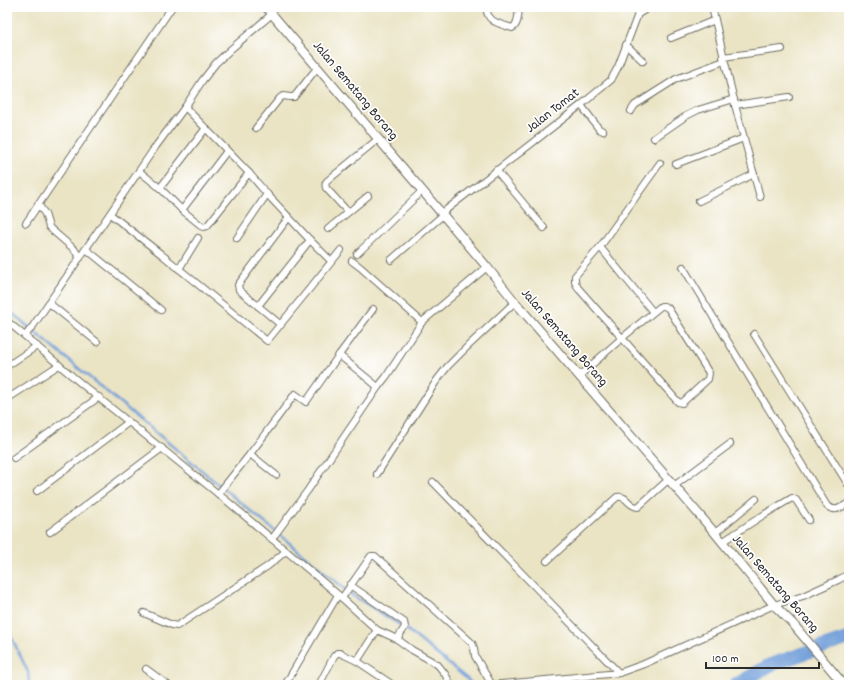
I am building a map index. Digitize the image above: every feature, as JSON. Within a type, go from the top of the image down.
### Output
[{"type":"street","points":[[26,223],[172,7]]},
{"type":"street","name":"Jalan Sematang Borang","points":[[266,7],[488,267],[515,302],[844,685]]},
{"type":"street","points":[[487,7],[487,14],[491,20],[512,28],[517,25],[519,7]]},
{"type":"street","points":[[633,7],[638,14],[650,7]]},
{"type":"street","points":[[713,7],[734,102],[760,197]]},
{"type":"street","points":[[26,334],[202,81],[216,63],[272,14]]},
{"type":"street","name":"Jalan Tomat","points":[[391,260],[442,214],[611,80],[615,74],[638,14]]},
{"type":"street","points":[[672,38],[715,20]]},
{"type":"street","points":[[626,45],[643,62]]},
{"type":"street","points":[[632,110],[635,105],[676,79],[724,59],[782,49]]},
{"type":"street","points":[[256,128],[281,97],[294,97],[317,68]]},
{"type":"street","points":[[654,138],[686,116],[698,110],[734,102],[789,96]]},
{"type":"street","points":[[581,105],[598,130],[603,131]]},
{"type":"street","points":[[185,107],[331,261]]},
{"type":"street","points":[[160,188],[206,128]]},
{"type":"street","points":[[676,164],[744,138]]},
{"type":"street","points":[[348,212],[326,188],[326,183],[378,140]]},
{"type":"street","points":[[182,210],[227,151]]},
{"type":"street","points":[[579,376],[622,338],[653,312],[661,306],[664,306],[668,308],[709,373],[708,379],[683,402],[678,402],[622,338],[578,288],[575,282],[575,276],[600,248],[660,162]]},
{"type":"street","points":[[496,170],[544,228]]},
{"type":"street","points":[[139,171],[203,227],[205,227],[248,173]]},
{"type":"street","points":[[699,201],[754,174]]},
{"type":"street","points":[[357,254],[422,191]]},
{"type":"street","points":[[236,238],[267,194]]},
{"type":"street","points":[[328,229],[368,196]]},
{"type":"street","points":[[38,204],[45,214],[49,227],[74,250],[80,258]]},
{"type":"street","points":[[110,214],[267,341],[341,250]]},
{"type":"street","points":[[281,324],[239,290],[238,285],[289,217]]},
{"type":"street","points":[[179,269],[198,238]]},
{"type":"street","points":[[258,306],[310,240]]},
{"type":"street","points":[[600,248],[653,312]]},
{"type":"street","points":[[86,249],[161,310]]},
{"type":"street","points":[[352,261],[422,322]]},
{"type":"street","points":[[274,537],[386,377],[422,322],[488,267]]},
{"type":"street","points":[[683,267],[827,506],[830,509],[837,510],[849,503]]},
{"type":"street","points":[[377,474],[448,366],[515,302]]},
{"type":"street","points":[[49,303],[97,342]]},
{"type":"street","points":[[220,492],[295,394],[306,402],[372,309]]},
{"type":"street","points":[[7,321],[26,334],[37,346],[59,365],[129,422],[220,492],[274,537],[286,551],[341,595],[376,630],[398,636],[412,650],[438,665],[451,685]]},
{"type":"street","points":[[754,334],[849,486]]},
{"type":"street","points":[[7,366],[37,346]]},
{"type":"street","points":[[339,355],[378,388]]},
{"type":"street","points":[[7,399],[59,365]]},
{"type":"street","points":[[14,458],[99,397]]},
{"type":"street","points":[[37,491],[129,422]]},
{"type":"street","points":[[674,486],[730,444]]},
{"type":"street","points":[[50,532],[162,448]]},
{"type":"street","points":[[250,454],[276,475]]},
{"type":"street","points":[[547,561],[618,497],[624,497],[635,508],[638,507],[668,480]]},
{"type":"street","points":[[433,482],[619,673]]},
{"type":"street","points":[[722,542],[792,498],[796,500],[809,520]]},
{"type":"street","points":[[715,533],[756,499]]},
{"type":"street","points":[[144,613],[177,626],[262,570],[286,551]]},
{"type":"street","points":[[286,685],[341,595],[370,556],[375,556],[472,643],[475,656],[492,685],[619,673],[644,664],[774,605],[803,596],[849,574]]},
{"type":"street","points":[[349,586],[403,621],[405,627],[398,636]]},
{"type":"street","points":[[356,662],[376,630]]},
{"type":"street","points":[[319,685],[337,653],[343,654],[393,685]]},
{"type":"street","points":[[146,669],[168,685]]},
{"type":"waterway","points":[[7,309],[352,595],[405,628],[473,685]]},
{"type":"waterway","points":[[7,628],[28,672],[29,685]]},
{"type":"waterway","points":[[736,685],[770,665],[849,638]]}]
